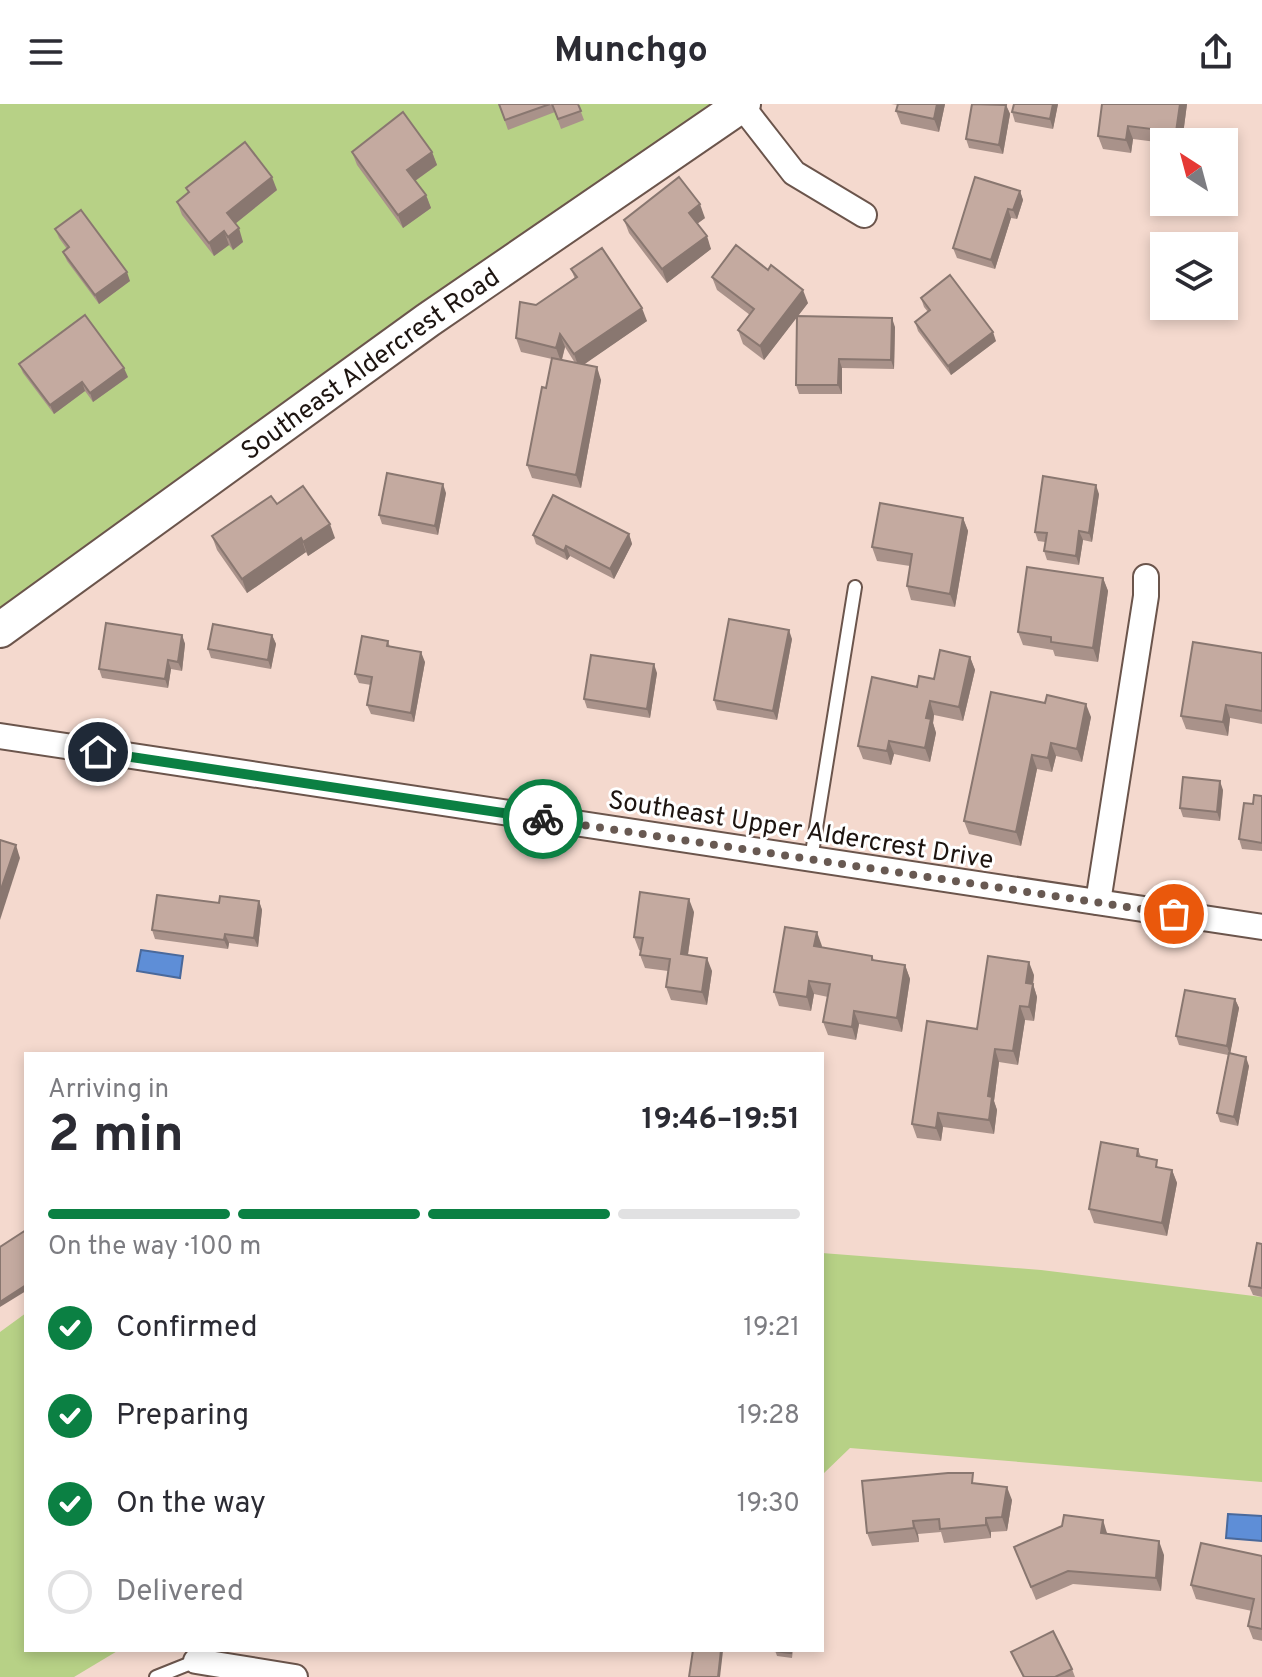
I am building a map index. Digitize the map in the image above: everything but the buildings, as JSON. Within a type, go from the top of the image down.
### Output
[{"type":"street","points":[[742,104],[794,173],[864,215]]},
{"type":"street","name":"Southeast Aldercrest Road","points":[[0,630],[428,320],[742,104]]},
{"type":"street","points":[[1098,902],[1146,596],[1146,577]]},
{"type":"street","name":"Southeast Upper Aldercrest Drive","points":[[0,736],[1262,927]]},
{"type":"street","points":[[196,1661],[295,1677]]},
{"type":"lane","points":[[811,859],[855,587]]},
{"type":"lane","points":[[156,1677],[196,1661]]},
{"type":"green space","points":[[0,104],[717,104],[0,617]]},
{"type":"green space","points":[[824,1253],[1041,1270],[1262,1297],[1262,1482],[850,1448],[824,1473]]},
{"type":"green space","points":[[24,1314],[24,1652],[116,1652],[74,1677],[0,1677],[0,1332]]},
{"type":"water","points":[[141,950],[183,956],[180,978],[137,971]]},
{"type":"water","points":[[1228,1514],[1262,1516],[1262,1541],[1226,1538]]},
{"type":"way so far","points":[[543,819],[1174,914]]},
{"type":"route","points":[[98,752],[543,819]]}]
